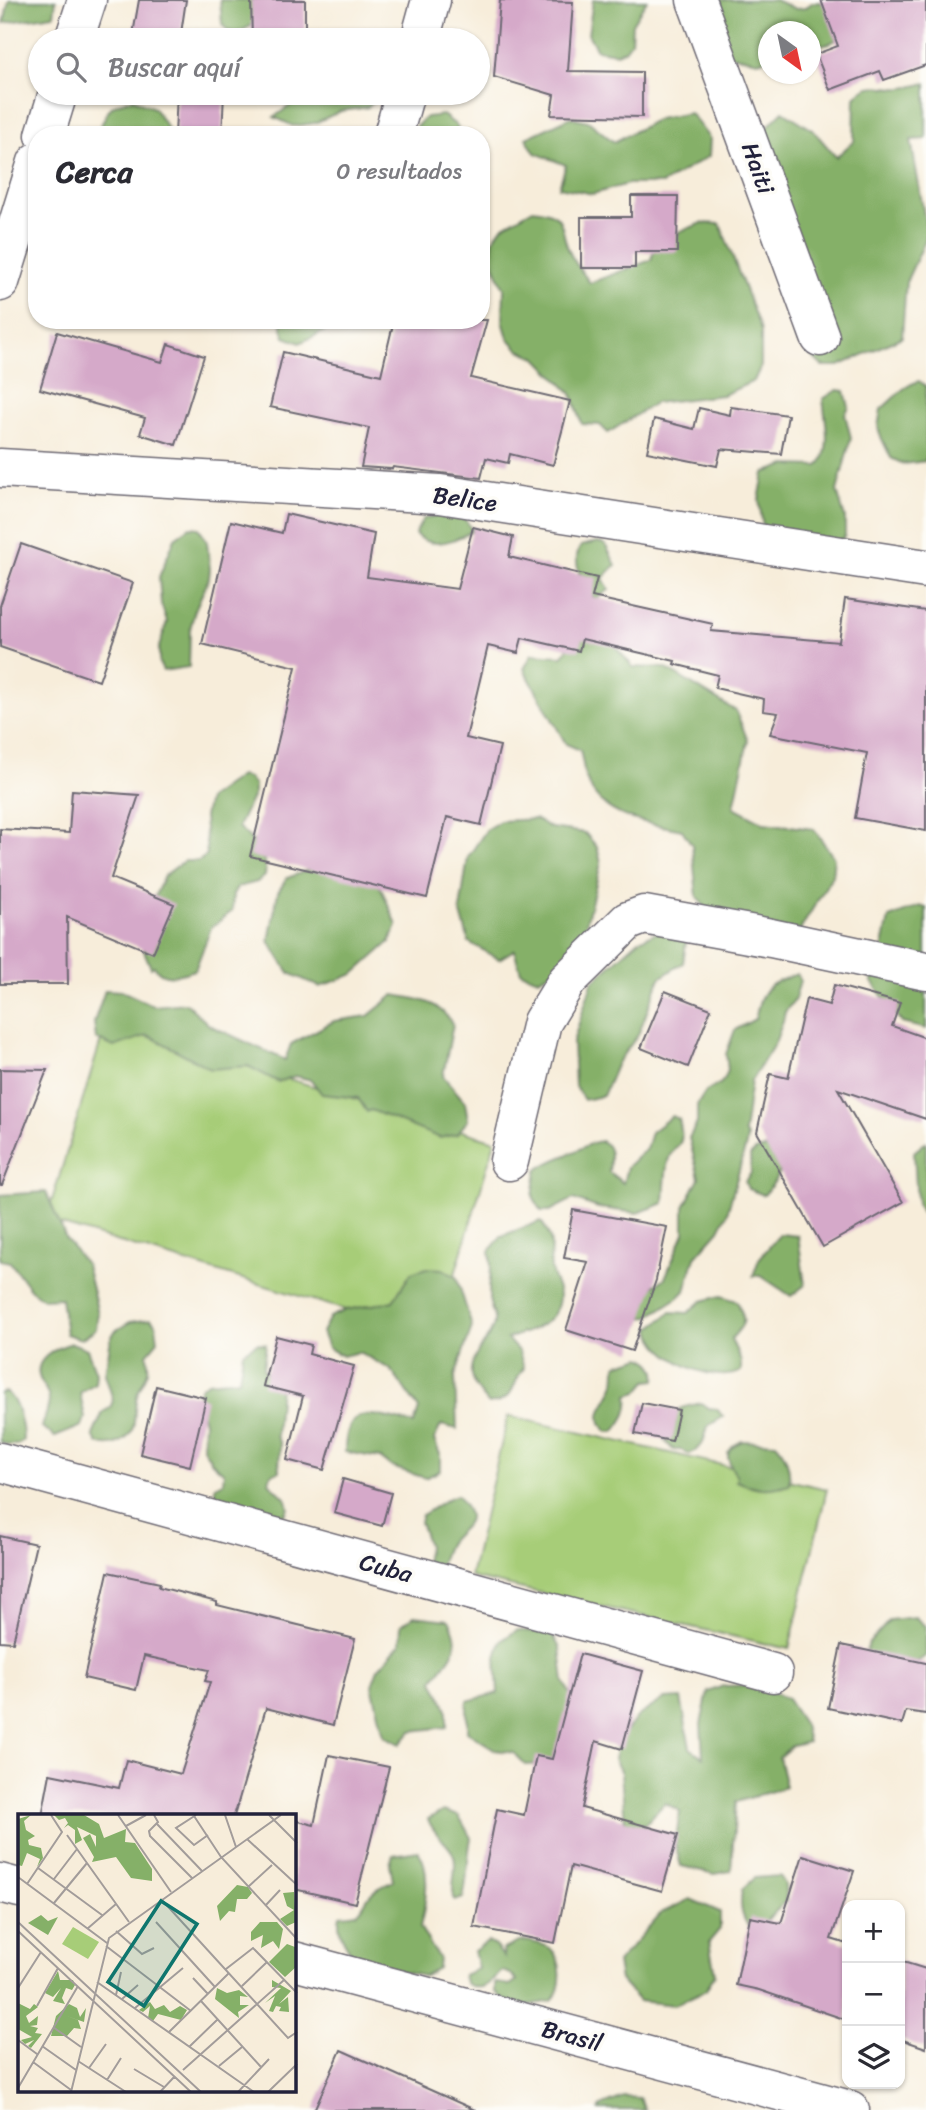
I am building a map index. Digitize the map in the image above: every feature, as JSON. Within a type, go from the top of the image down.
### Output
[{"type":"street","points":[[78,28],[87,0]]},
{"type":"street","points":[[423,28],[431,0]]},
{"type":"street","name":"Haiti","points":[[696,0],[820,337]]},
{"type":"street","points":[[48,126],[54,105]]},
{"type":"street","points":[[396,126],[402,105]]},
{"type":"street","points":[[0,282],[28,191]]},
{"type":"street","name":"Belice","points":[[0,468],[440,494],[926,569]]},
{"type":"street","points":[[509,1161],[542,1022],[567,981],[628,920],[644,915],[771,938],[926,971]]},
{"type":"street","name":"Cuba","points":[[0,1462],[772,1673]]},
{"type":"street","points":[[0,1883],[18,1888]]},
{"type":"street","name":"Brasil","points":[[296,1962],[850,2110]]},
{"type":"green space","points":[[9,0],[56,0],[54,15],[4,23]]},
{"type":"green space","points":[[220,0],[303,0],[247,28],[225,28],[222,24]]},
{"type":"green space","points":[[593,0],[647,0],[632,24],[631,42],[625,50],[616,53],[597,50],[588,34]]},
{"type":"green space","points":[[695,0],[775,0],[796,9],[805,8],[813,2],[831,3],[837,39],[827,44],[821,44],[821,21],[758,21],[758,61],[711,51]]},
{"type":"green space","points":[[926,83],[926,139],[911,140],[926,239],[906,282],[902,337],[839,366],[822,366],[797,342],[780,277],[759,135],[783,111],[813,130],[836,157],[854,141],[855,97],[861,91],[873,86],[903,88]]},
{"type":"green space","points":[[115,105],[147,105],[154,108],[166,126],[101,126]]},
{"type":"green space","points":[[291,105],[370,105],[341,111],[315,123],[293,126],[274,117]]},
{"type":"green space","points":[[690,113],[710,139],[709,156],[662,184],[628,184],[593,194],[559,187],[566,165],[535,153],[526,138],[571,117],[588,121],[614,142],[658,119]]},
{"type":"green space","points":[[443,115],[457,126],[416,126],[426,117]]},
{"type":"green space","points":[[533,209],[553,214],[558,219],[571,255],[590,283],[651,260],[656,245],[669,236],[702,223],[720,224],[761,331],[761,366],[754,381],[723,395],[655,403],[608,433],[600,425],[582,424],[572,394],[536,357],[519,350],[508,338],[503,321],[504,288],[491,259],[493,240],[502,227]]},
{"type":"green space","points":[[282,329],[330,329],[300,343],[285,337]]},
{"type":"green space","points":[[919,381],[926,386],[926,461],[903,464],[891,458],[880,435],[878,427],[881,409],[903,389]]},
{"type":"green space","points":[[837,390],[845,391],[849,407],[845,414],[851,438],[837,491],[845,518],[845,536],[839,543],[763,528],[759,500],[764,473],[786,465],[818,466],[823,460],[827,443],[823,399]]},
{"type":"green space","points":[[447,512],[462,517],[472,531],[451,541],[436,543],[421,539],[415,534],[423,519]]},
{"type":"green space","points":[[190,527],[199,528],[207,542],[209,578],[190,629],[189,667],[163,671],[159,663],[159,647],[167,622],[161,604],[159,577],[175,538]]},
{"type":"green space","points":[[597,542],[605,544],[616,565],[603,578],[609,590],[595,600],[582,581],[577,559],[581,546]]},
{"type":"green space","points":[[601,630],[633,667],[665,668],[736,711],[748,741],[734,807],[764,823],[814,829],[834,858],[832,876],[796,937],[728,936],[697,897],[692,845],[682,830],[643,822],[618,813],[607,807],[590,787],[580,750],[566,744],[524,669],[532,654],[563,656],[571,642]]},
{"type":"green space","points":[[240,776],[248,778],[254,785],[254,793],[238,827],[262,854],[265,876],[257,882],[238,887],[233,894],[232,911],[211,928],[195,970],[173,976],[163,974],[154,966],[151,968],[144,951],[144,935],[153,900],[164,876],[184,861],[199,861],[207,855],[204,817],[208,799]]},
{"type":"green space","points":[[535,819],[551,828],[585,833],[597,847],[601,863],[580,948],[568,964],[538,979],[521,972],[514,950],[499,959],[469,942],[460,910],[468,857],[487,829],[500,821]]},
{"type":"green space","points":[[334,860],[377,879],[397,925],[390,942],[354,974],[320,987],[289,973],[269,941],[278,892],[287,878]]},
{"type":"green space","points":[[920,906],[926,908],[926,1029],[902,1023],[872,982],[872,964],[882,950],[889,918]]},
{"type":"green space","points":[[675,924],[687,936],[683,963],[660,978],[638,1035],[617,1063],[603,1096],[584,1100],[575,1086],[573,1042],[592,982],[639,940]]},
{"type":"green space","points":[[797,974],[800,981],[795,999],[785,1012],[775,1043],[751,1081],[744,1133],[747,1137],[746,1145],[727,1214],[719,1230],[695,1257],[685,1291],[648,1317],[631,1319],[630,1303],[665,1278],[684,1233],[684,1207],[699,1178],[689,1138],[697,1123],[697,1105],[706,1091],[720,1084],[725,1078],[728,1070],[726,1054],[735,1030],[755,1019],[767,988]]},
{"type":"green space","points":[[105,990],[122,991],[154,1006],[186,1003],[209,1025],[285,1060],[291,1044],[334,1021],[368,1016],[394,995],[427,1002],[440,1010],[453,1024],[443,1076],[465,1102],[468,1120],[457,1134],[440,1138],[371,1110],[367,1112],[358,1098],[322,1094],[311,1080],[295,1076],[278,1082],[248,1066],[211,1069],[148,1035],[114,1047],[96,1039],[94,1022]]},
{"type":"green space","points":[[106,1024],[495,1141],[436,1337],[46,1220]]},
{"type":"green space","points":[[672,1116],[679,1119],[682,1137],[668,1161],[664,1203],[638,1213],[598,1208],[573,1199],[550,1211],[541,1211],[533,1196],[537,1170],[589,1144],[602,1141],[609,1151],[609,1172],[623,1183],[627,1167],[646,1149],[651,1132]]},
{"type":"green space","points":[[926,1142],[926,1219],[917,1204],[914,1152]]},
{"type":"green space","points":[[778,1145],[787,1159],[774,1182],[764,1195],[748,1189],[745,1181],[751,1173],[750,1156],[755,1151]]},
{"type":"green space","points":[[46,1192],[66,1239],[86,1265],[98,1313],[96,1329],[81,1339],[66,1334],[61,1298],[43,1299],[30,1289],[10,1262],[0,1260],[0,1195]]},
{"type":"green space","points":[[541,1221],[550,1240],[551,1269],[559,1293],[557,1306],[554,1314],[541,1325],[507,1339],[519,1352],[524,1368],[509,1395],[489,1404],[476,1388],[471,1367],[494,1324],[489,1298],[490,1251],[501,1236]]},
{"type":"green space","points":[[780,1234],[798,1236],[805,1285],[791,1296],[761,1276],[753,1276],[759,1259]]},
{"type":"green space","points":[[426,1268],[443,1269],[457,1278],[472,1327],[455,1376],[457,1429],[441,1425],[434,1440],[440,1454],[440,1471],[425,1478],[392,1467],[380,1458],[345,1452],[346,1435],[357,1418],[376,1415],[414,1424],[419,1409],[390,1369],[359,1352],[343,1356],[328,1348],[322,1332],[330,1317],[346,1310],[393,1301],[411,1273]]},
{"type":"green space","points":[[721,1296],[737,1301],[743,1318],[740,1329],[731,1339],[741,1361],[741,1371],[730,1375],[703,1372],[674,1359],[654,1339],[651,1328],[671,1312],[688,1313],[702,1301]]},
{"type":"green space","points":[[151,1319],[156,1325],[158,1341],[147,1354],[148,1371],[137,1396],[130,1435],[118,1443],[97,1443],[93,1435],[103,1412],[110,1408],[113,1400],[105,1374],[111,1338],[115,1331],[130,1322]]},
{"type":"green space","points":[[72,1343],[87,1349],[96,1373],[95,1383],[80,1393],[85,1418],[82,1426],[55,1437],[42,1427],[49,1400],[40,1379],[39,1366],[52,1352]]},
{"type":"green space","points":[[257,1343],[266,1344],[263,1369],[280,1386],[276,1436],[280,1444],[279,1471],[271,1474],[269,1482],[287,1500],[289,1508],[285,1515],[277,1518],[232,1505],[215,1495],[215,1486],[223,1482],[224,1473],[212,1462],[203,1448],[204,1421],[198,1405],[200,1388],[207,1382],[239,1379],[243,1352]]},
{"type":"green space","points":[[641,1357],[653,1366],[656,1380],[647,1381],[638,1392],[628,1395],[624,1418],[615,1431],[607,1432],[600,1419],[613,1389],[616,1365]]},
{"type":"green space","points":[[6,1392],[14,1401],[21,1421],[23,1440],[17,1445],[0,1442],[0,1393]]},
{"type":"green space","points":[[701,1403],[708,1408],[717,1409],[723,1417],[708,1426],[702,1443],[694,1452],[689,1454],[673,1450],[662,1437],[668,1421],[679,1409]]},
{"type":"green space","points":[[508,1416],[827,1489],[789,1649],[470,1577]]},
{"type":"green space","points":[[742,1441],[776,1443],[787,1462],[789,1484],[762,1488],[736,1481],[737,1477],[728,1456],[731,1448]]},
{"type":"green space","points":[[457,1495],[467,1511],[468,1520],[448,1544],[438,1567],[425,1562],[428,1546],[420,1522],[422,1515]]},
{"type":"green space","points":[[414,1616],[449,1620],[454,1630],[456,1638],[453,1652],[433,1680],[447,1709],[447,1727],[411,1731],[400,1744],[384,1736],[372,1685],[378,1669],[400,1644],[401,1625]]},
{"type":"green space","points":[[915,1617],[926,1627],[926,1656],[917,1662],[866,1652],[869,1643],[890,1620]]},
{"type":"green space","points":[[517,1630],[552,1634],[560,1648],[564,1682],[580,1713],[574,1747],[544,1764],[526,1765],[514,1753],[496,1750],[467,1732],[467,1701],[498,1693],[496,1657],[501,1641]]},
{"type":"green space","points":[[756,1685],[787,1699],[804,1725],[808,1742],[792,1746],[779,1757],[786,1787],[736,1802],[731,1871],[715,1874],[681,1866],[675,1845],[680,1811],[665,1803],[641,1828],[625,1823],[621,1773],[614,1759],[618,1742],[638,1716],[664,1699],[681,1698],[690,1748],[703,1757],[701,1724],[708,1692],[723,1686]]},
{"type":"green space","points":[[443,1811],[459,1816],[471,1838],[463,1898],[455,1901],[454,1856],[428,1819]]},
{"type":"green space","points":[[418,1851],[426,1878],[420,1927],[439,1959],[438,1968],[423,1976],[351,1962],[352,1954],[340,1931],[340,1915],[359,1912],[371,1894],[393,1881],[390,1864],[393,1855]]},
{"type":"green space","points":[[780,1876],[785,1884],[786,1901],[761,1926],[750,1928],[741,1910],[742,1889],[754,1878]]},
{"type":"green space","points":[[690,1899],[720,1912],[720,1929],[709,1942],[715,1974],[706,1990],[674,2005],[639,2001],[620,1980],[617,1963],[661,1913]]},
{"type":"green space","points":[[528,1941],[550,1948],[558,1960],[560,1982],[552,2001],[528,2005],[508,2002],[495,1991],[495,1983],[510,1985],[517,1980],[502,1971],[485,1986],[476,1987],[465,1983],[463,1975],[478,1969],[474,1951],[488,1942],[504,1957],[503,1949]]},
{"type":"green space","points":[[623,2097],[640,2098],[645,2110],[599,2110],[601,2106]]},
{"type":"building","points":[[139,0],[186,0],[182,28],[134,28]]},
{"type":"building","points":[[251,0],[305,0],[305,28],[252,28]]},
{"type":"building","points":[[500,0],[573,2],[568,71],[642,72],[642,117],[551,115],[554,95],[494,77]]},
{"type":"building","points":[[821,0],[926,0],[926,65],[884,80],[880,71],[830,90],[821,67],[821,52],[838,46]]},
{"type":"building","points":[[176,105],[223,105],[222,126],[175,126]]},
{"type":"building","points":[[631,196],[678,196],[677,252],[635,252],[635,268],[581,268],[581,217],[631,217]]},
{"type":"building","points":[[392,329],[485,329],[471,378],[570,401],[553,465],[510,454],[508,463],[486,458],[481,478],[393,467],[361,467],[369,428],[270,407],[283,352],[381,375]]},
{"type":"building","points":[[57,332],[162,362],[168,344],[204,356],[176,445],[140,434],[145,418],[40,389]]},
{"type":"building","points":[[731,407],[788,415],[781,454],[721,449],[717,466],[647,452],[654,419],[694,429],[699,408],[730,415]]},
{"type":"building","points":[[286,514],[374,534],[367,577],[457,589],[473,527],[513,537],[509,557],[597,578],[592,597],[713,624],[711,631],[839,642],[845,599],[926,611],[926,831],[855,818],[867,753],[770,734],[778,713],[763,711],[764,699],[715,688],[718,675],[674,664],[675,661],[582,639],[579,651],[522,638],[518,653],[488,646],[466,738],[500,746],[481,825],[447,817],[427,898],[250,856],[296,667],[202,644],[231,521],[282,533]]},
{"type":"building","points":[[21,544],[133,583],[99,681],[0,647],[0,606]]},
{"type":"building","points":[[72,790],[139,795],[111,878],[174,904],[153,953],[67,917],[68,984],[0,984],[0,829],[69,833]]},
{"type":"building","points":[[834,985],[900,1003],[892,1026],[926,1038],[926,1119],[838,1089],[903,1202],[823,1247],[757,1132],[770,1074],[788,1078],[806,999],[829,1005]]},
{"type":"building","points":[[665,991],[711,1009],[688,1067],[641,1048]]},
{"type":"building","points":[[0,1069],[47,1070],[2,1185],[0,1185]]},
{"type":"building","points":[[573,1210],[667,1227],[656,1280],[632,1351],[566,1330],[588,1262],[564,1258]]},
{"type":"building","points":[[276,1336],[311,1345],[309,1354],[354,1366],[324,1470],[287,1460],[303,1396],[263,1386]]},
{"type":"building","points":[[156,1386],[206,1398],[190,1466],[140,1454]]},
{"type":"building","points":[[642,1403],[679,1410],[672,1441],[635,1434]]},
{"type":"building","points":[[343,1479],[391,1493],[382,1526],[334,1513]]},
{"type":"building","points":[[0,1536],[36,1544],[13,1642],[0,1641]]},
{"type":"building","points":[[108,1572],[160,1583],[159,1587],[217,1602],[217,1605],[355,1639],[333,1725],[266,1708],[235,1814],[42,1814],[50,1774],[119,1788],[126,1760],[181,1774],[210,1682],[205,1681],[209,1670],[144,1656],[136,1690],[84,1678]]},
{"type":"building","points":[[841,1645],[926,1663],[926,1714],[906,1711],[902,1724],[828,1708]]},
{"type":"building","points":[[580,1654],[643,1671],[622,1749],[596,1741],[582,1808],[678,1835],[662,1891],[571,1866],[555,1943],[474,1927],[497,1809],[524,1815],[536,1756],[552,1759]]},
{"type":"building","points":[[329,1755],[389,1767],[355,1903],[296,1889],[296,1820],[314,1825]]},
{"type":"building","points":[[803,1855],[854,1871],[831,1939],[842,1942],[842,2018],[759,1990],[736,1985],[750,1917],[781,1923]]},
{"type":"building","points":[[905,1963],[926,1969],[926,2048],[905,2041]]},
{"type":"building","points":[[341,2050],[475,2110],[314,2110]]}]
